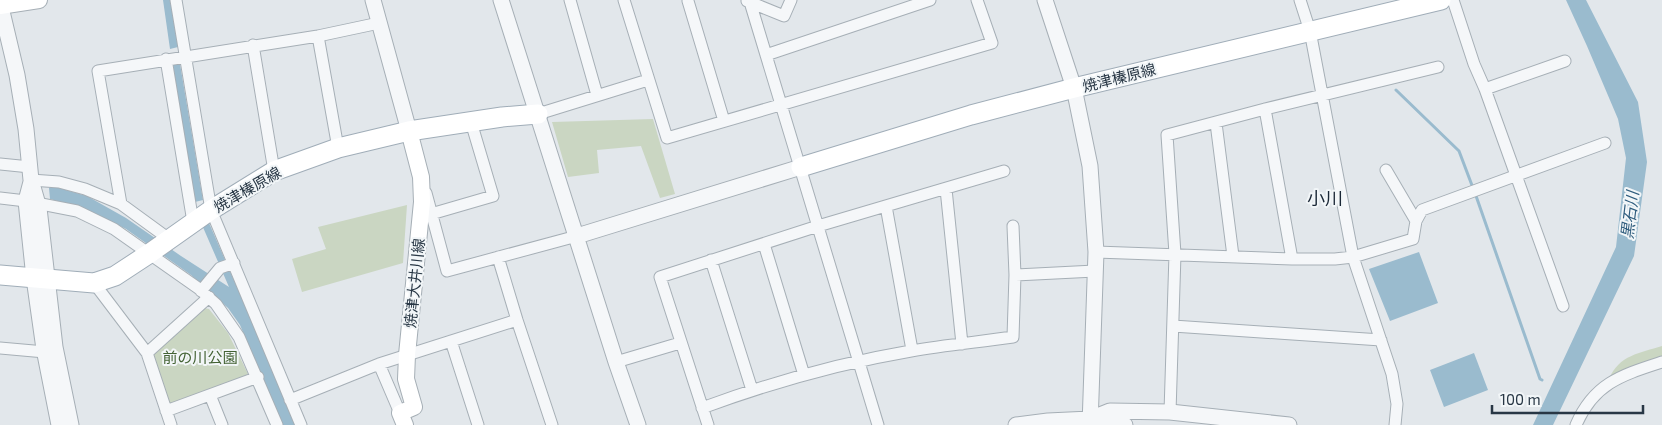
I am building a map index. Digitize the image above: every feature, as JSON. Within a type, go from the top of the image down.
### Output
[{"type":"main road","points":[[0,5],[39,0]]},
{"type":"main road","name":"焼津榛原線","points":[[801,167],[971,115],[1074,88],[1441,0]]},
{"type":"main road","name":"焼津榛原線","points":[[0,275],[94,283],[115,276],[203,215],[274,171],[338,148],[409,131],[538,114]]},
{"type":"main road","name":"焼津大井川線","points":[[402,419],[414,407],[406,379],[422,202],[421,177],[409,131]]},
{"type":"street","points":[[176,0],[185,56],[203,215]]},
{"type":"street","points":[[373,0],[409,131]]},
{"type":"street","points":[[501,0],[616,362],[638,425]]},
{"type":"street","points":[[570,0],[597,95]]},
{"type":"street","points":[[624,0],[667,138],[782,106],[992,43],[977,0]]},
{"type":"street","points":[[748,1],[784,16],[791,0]]},
{"type":"street","points":[[766,56],[930,0]]},
{"type":"street","points":[[1045,0],[1074,88],[1090,166],[1096,252],[1090,422]]},
{"type":"street","points":[[1300,0],[1310,32],[1353,257],[1392,374],[1397,404],[1395,425]]},
{"type":"street","points":[[1453,0],[1474,64],[1486,89],[1563,306]]},
{"type":"street","points":[[688,1],[724,121]]},
{"type":"street","points":[[748,1],[801,167],[878,425]]},
{"type":"street","points":[[0,5],[17,75],[26,129],[45,352],[60,425]]},
{"type":"street","points":[[121,204],[98,70],[318,36],[379,22]]},
{"type":"street","points":[[318,36],[338,148]]},
{"type":"street","points":[[253,46],[274,171]]},
{"type":"street","points":[[166,59],[203,215],[225,267],[301,425]]},
{"type":"street","points":[[1486,89],[1565,61]]},
{"type":"street","points":[[1170,412],[1175,254],[1167,135],[1265,109],[1438,68]]},
{"type":"street","points":[[538,114],[648,80]]},
{"type":"street","points":[[1265,109],[1292,259]]},
{"type":"street","points":[[431,214],[493,196],[471,122]]},
{"type":"street","points":[[1216,123],[1232,256]]},
{"type":"street","points":[[1096,252],[1292,259],[1353,257],[1413,239],[1416,221],[1422,210],[1605,142]]},
{"type":"street","points":[[0,164],[86,189],[121,204],[228,320],[239,336],[277,425]]},
{"type":"street","points":[[421,177],[446,271],[577,236],[801,167]]},
{"type":"street","points":[[1386,170],[1416,221]]},
{"type":"street","points":[[708,425],[660,277],[818,226],[1004,171]]},
{"type":"street","points":[[946,189],[962,344]]},
{"type":"street","points":[[0,198],[77,211],[159,247]]},
{"type":"street","points":[[886,206],[912,350]]},
{"type":"street","points":[[702,408],[752,390],[859,361],[912,350],[1013,337],[1015,275],[1013,226]]},
{"type":"street","points":[[764,244],[804,375]]},
{"type":"street","points":[[498,257],[552,425]]},
{"type":"street","points":[[711,260],[752,390]]},
{"type":"street","points":[[147,353],[225,267]]},
{"type":"street","points":[[1015,275],[1095,271]]},
{"type":"street","points":[[40,279],[71,425]]},
{"type":"street","points":[[94,283],[147,353],[170,425]]},
{"type":"street","points":[[290,400],[380,364],[517,320]]},
{"type":"street","points":[[1173,326],[1381,340]]},
{"type":"street","points":[[451,341],[478,425]]},
{"type":"street","points":[[616,362],[680,343]]},
{"type":"street","points":[[0,348],[45,352]]},
{"type":"street","points":[[1576,425],[1582,410],[1611,381],[1662,362]]},
{"type":"street","points":[[380,364],[402,419]]},
{"type":"street","points":[[166,411],[258,377]]},
{"type":"street","points":[[210,395],[222,425]]},
{"type":"street","points":[[1090,422],[1110,411],[1170,412],[1289,425]]},
{"type":"street","points":[[1016,425],[1048,421],[1125,425]]},
{"type":"green space","points":[[653,119],[675,194],[660,198],[641,146],[597,150],[599,173],[568,177],[552,122]]},
{"type":"green space","points":[[407,205],[403,263],[302,292],[292,259],[326,249],[318,227]]},
{"type":"green space","name":"前の川公園","points":[[204,308],[209,309],[228,333],[248,374],[172,404],[168,401],[152,353]]},
{"type":"green space","points":[[1662,346],[1662,361],[1609,379],[1613,371],[1624,360],[1638,353]]},
{"type":"water","points":[[163,0],[170,0],[178,47],[170,49]]},
{"type":"water","name":"黒石川","points":[[1566,0],[1586,0],[1638,102],[1647,162],[1634,256],[1553,425],[1533,425],[1616,247],[1626,158],[1618,119]]},
{"type":"water","points":[[180,64],[203,200],[195,202],[173,65]]},
{"type":"water","points":[[52,186],[87,196],[126,218],[229,287],[202,225],[209,223],[297,425],[282,425],[240,325],[228,308],[191,275],[126,229],[86,209],[50,199],[49,188]]},
{"type":"water","points":[[1419,252],[1438,303],[1390,321],[1369,269]]},
{"type":"water","points":[[1474,353],[1488,390],[1444,407],[1430,370]]},
{"type":"waterway","points":[[1396,90],[1459,151],[1473,188]]},
{"type":"waterway","points":[[1475,193],[1540,379],[1542,380]]},
{"type":"district","name":"小川","points":[[1325,198]]}]
